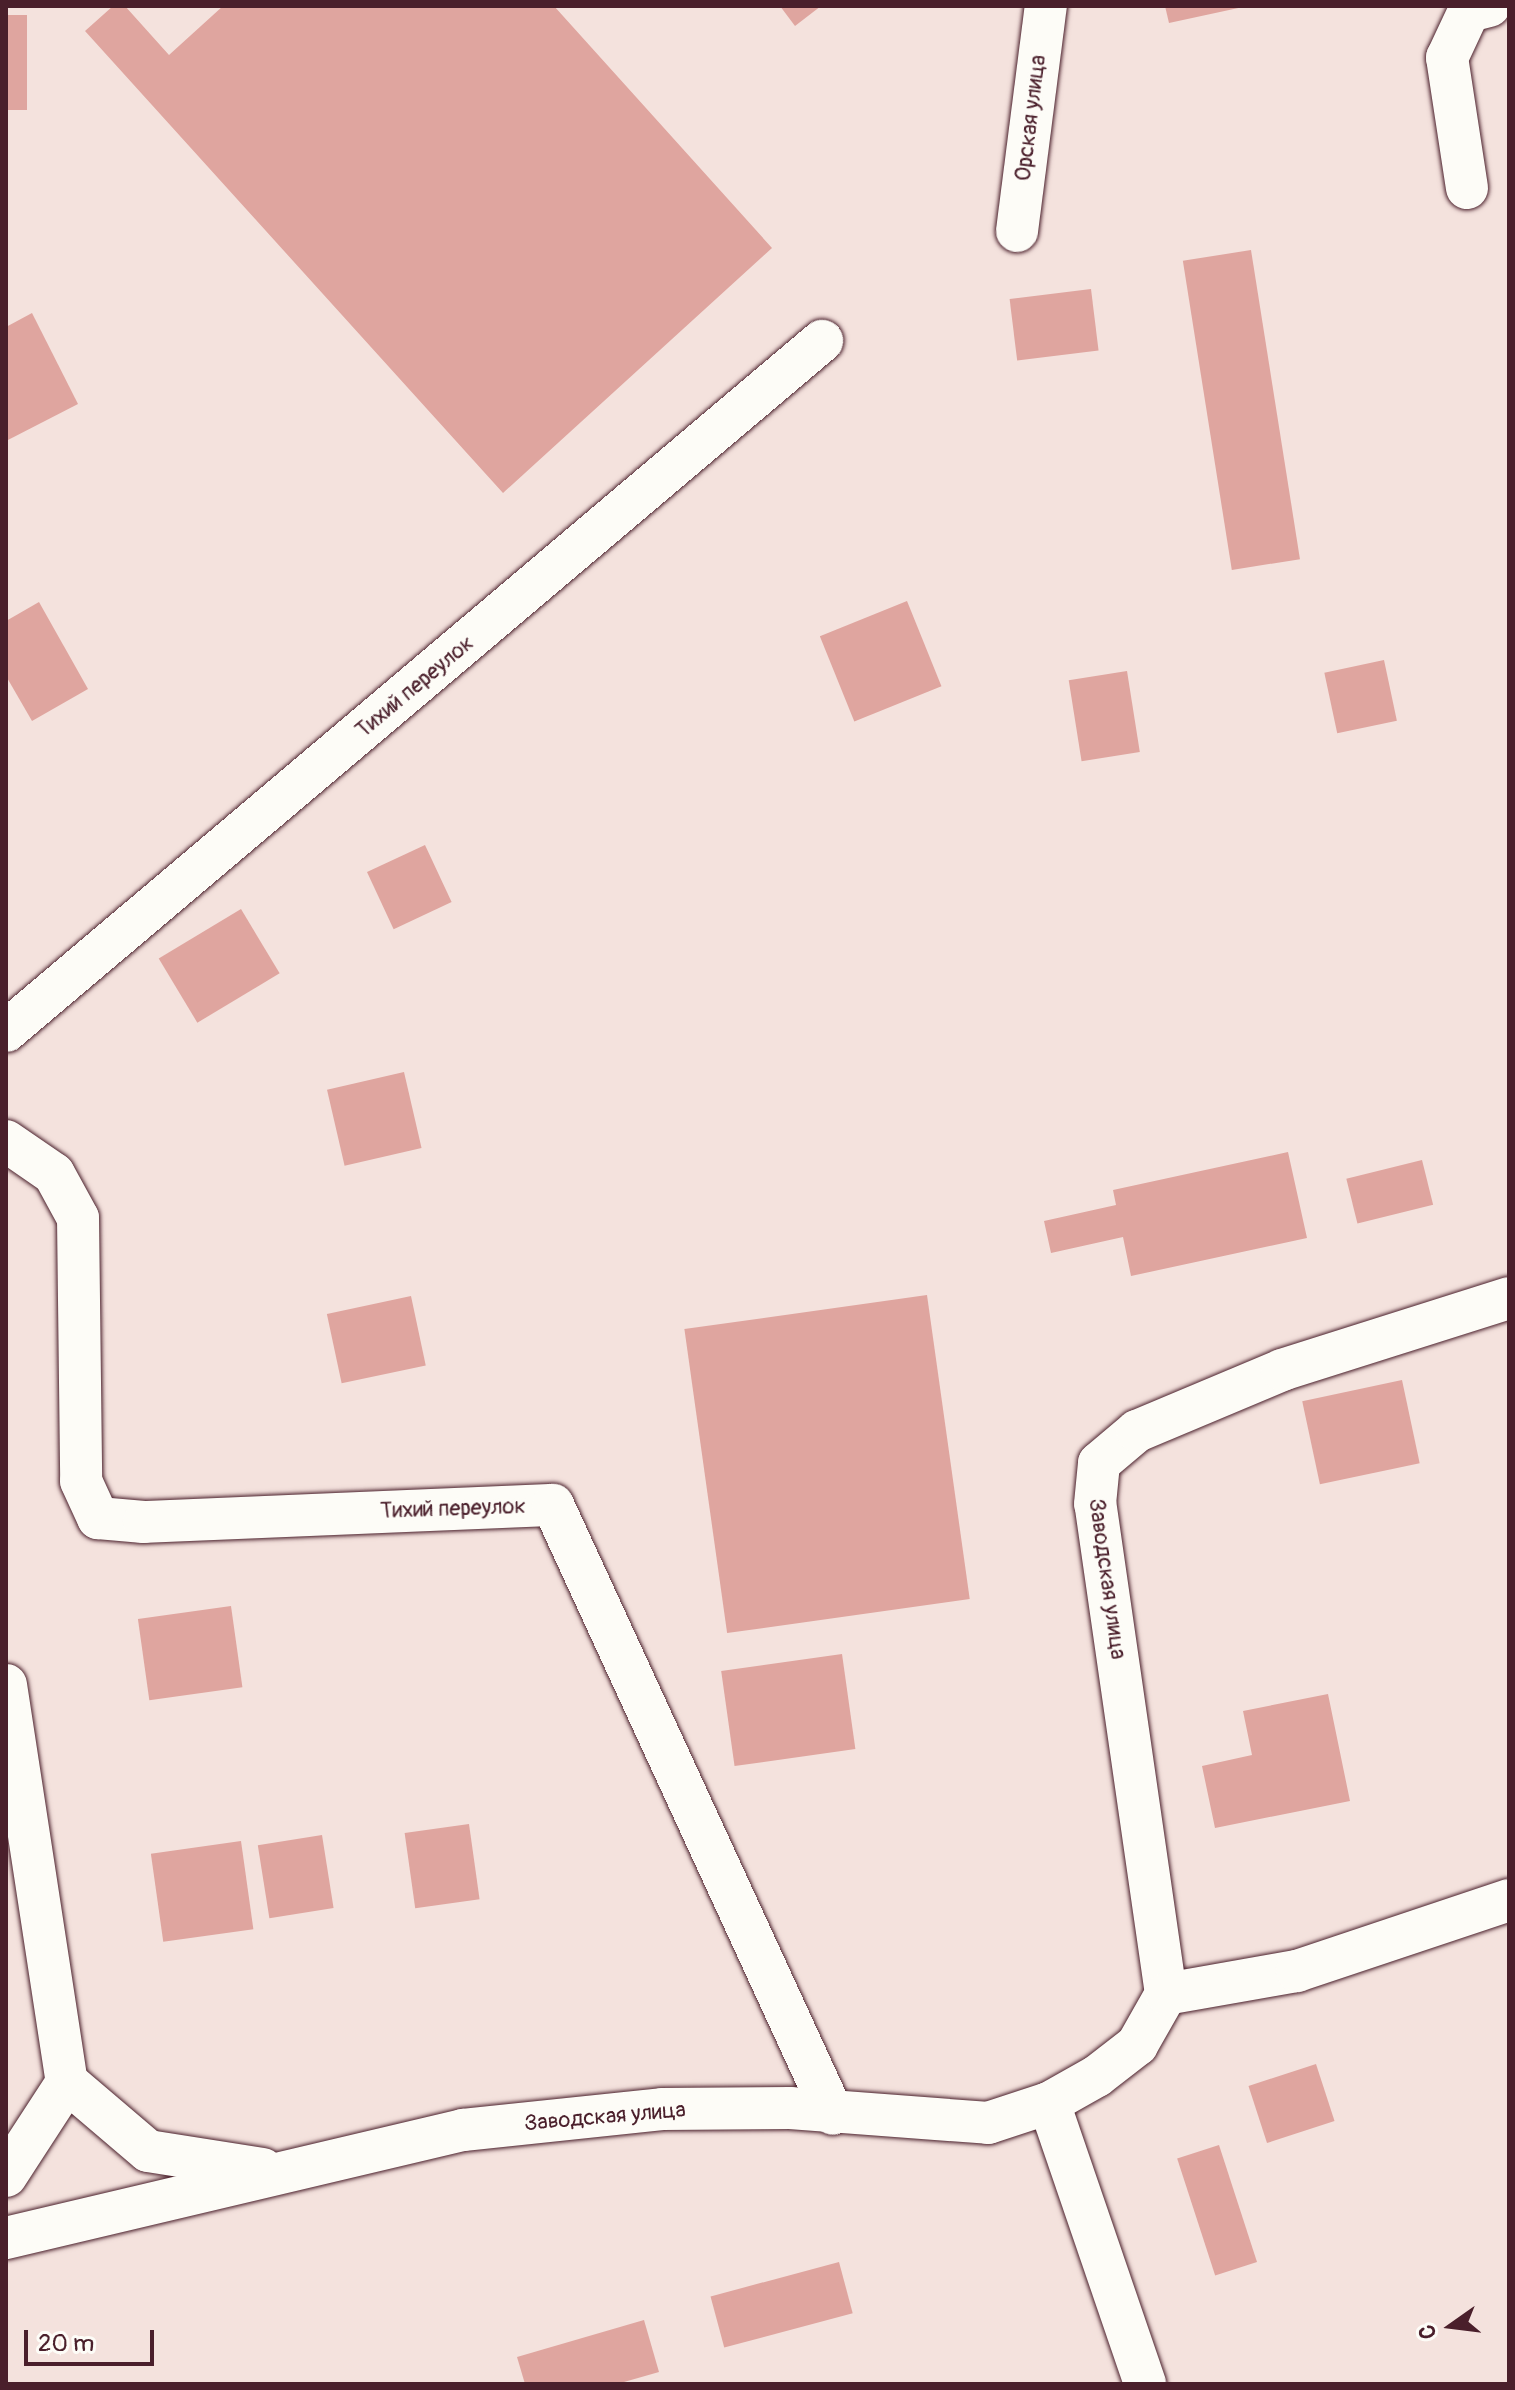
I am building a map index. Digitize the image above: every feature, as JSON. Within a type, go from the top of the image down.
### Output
[{"type":"street","name":"Орская улица","points":[[1017,231],[1046,6]]},
{"type":"street","points":[[1467,188],[1447,58],[1469,11],[1489,6]]},
{"type":"street","name":"Тихий переулок","points":[[6,1031],[822,341]]},
{"type":"street","name":"Тихий переулок","points":[[6,1141],[54,1174],[78,1218],[81,1481],[98,1518],[553,1505],[833,2114]]},
{"type":"street","name":"Заводская улица","points":[[6,2238],[463,2130],[662,2109],[988,2123],[1049,2103],[1137,2045],[1166,1994],[1095,1504],[1099,1463],[1137,1431],[1282,1370],[1509,1298]]},
{"type":"street","points":[[6,1685],[67,2082],[148,2151],[285,2173]]},
{"type":"street","points":[[1166,1994],[1297,1971],[1509,1900]]},
{"type":"street","points":[[6,2176],[67,2082]]},
{"type":"street","points":[[1049,2103],[1145,2384]]},
{"type":"building","points":[[113,6],[125,6],[169,55],[223,6],[554,6],[772,248],[503,493],[85,31]]},
{"type":"building","points":[[780,6],[821,6],[795,26]]},
{"type":"building","points":[[1165,6],[1243,6],[1243,7],[1169,23]]},
{"type":"building","points":[[6,15],[27,15],[27,110],[6,110]]},
{"type":"building","points":[[1251,250],[1300,559],[1232,570],[1183,261]]},
{"type":"building","points":[[1091,289],[1099,351],[1017,361],[1010,299]]},
{"type":"building","points":[[32,313],[78,404],[6,441],[6,327]]},
{"type":"building","points":[[907,601],[941,686],[854,722],[820,636]]},
{"type":"building","points":[[39,602],[88,689],[32,721],[6,676],[6,621]]},
{"type":"building","points":[[1384,660],[1397,721],[1337,733],[1324,673]]},
{"type":"building","points":[[1127,671],[1140,752],[1082,761],[1069,680]]},
{"type":"building","points":[[425,845],[452,902],[394,929],[367,872]]},
{"type":"building","points":[[241,909],[280,973],[197,1023],[159,958]]},
{"type":"building","points":[[404,1072],[422,1148],[345,1166],[327,1090]]},
{"type":"building","points":[[1288,1152],[1307,1238],[1131,1276],[1123,1237],[1051,1253],[1044,1221],[1116,1205],[1113,1190]]},
{"type":"building","points":[[1422,1160],[1433,1205],[1357,1224],[1346,1179]]},
{"type":"building","points":[[927,1295],[970,1599],[727,1633],[684,1329]]},
{"type":"building","points":[[411,1296],[426,1365],[342,1383],[327,1314]]},
{"type":"building","points":[[1402,1380],[1420,1463],[1320,1484],[1302,1401]]},
{"type":"building","points":[[231,1606],[242,1687],[149,1700],[138,1619]]},
{"type":"building","points":[[842,1654],[855,1749],[735,1766],[721,1671]]},
{"type":"building","points":[[1328,1694],[1350,1801],[1215,1828],[1202,1766],[1252,1755],[1243,1711]]},
{"type":"building","points":[[469,1824],[480,1899],[415,1908],[405,1833]]},
{"type":"building","points":[[322,1835],[334,1908],[269,1918],[258,1845]]},
{"type":"building","points":[[241,1841],[253,1929],[163,1942],[151,1854]]},
{"type":"building","points":[[1316,2064],[1335,2121],[1267,2143],[1248,2086]]},
{"type":"building","points":[[1219,2145],[1257,2262],[1215,2276],[1177,2159]]},
{"type":"building","points":[[839,2262],[853,2313],[724,2348],[711,2296]]},
{"type":"building","points":[[644,2320],[659,2372],[617,2384],[525,2384],[517,2357]]}]
